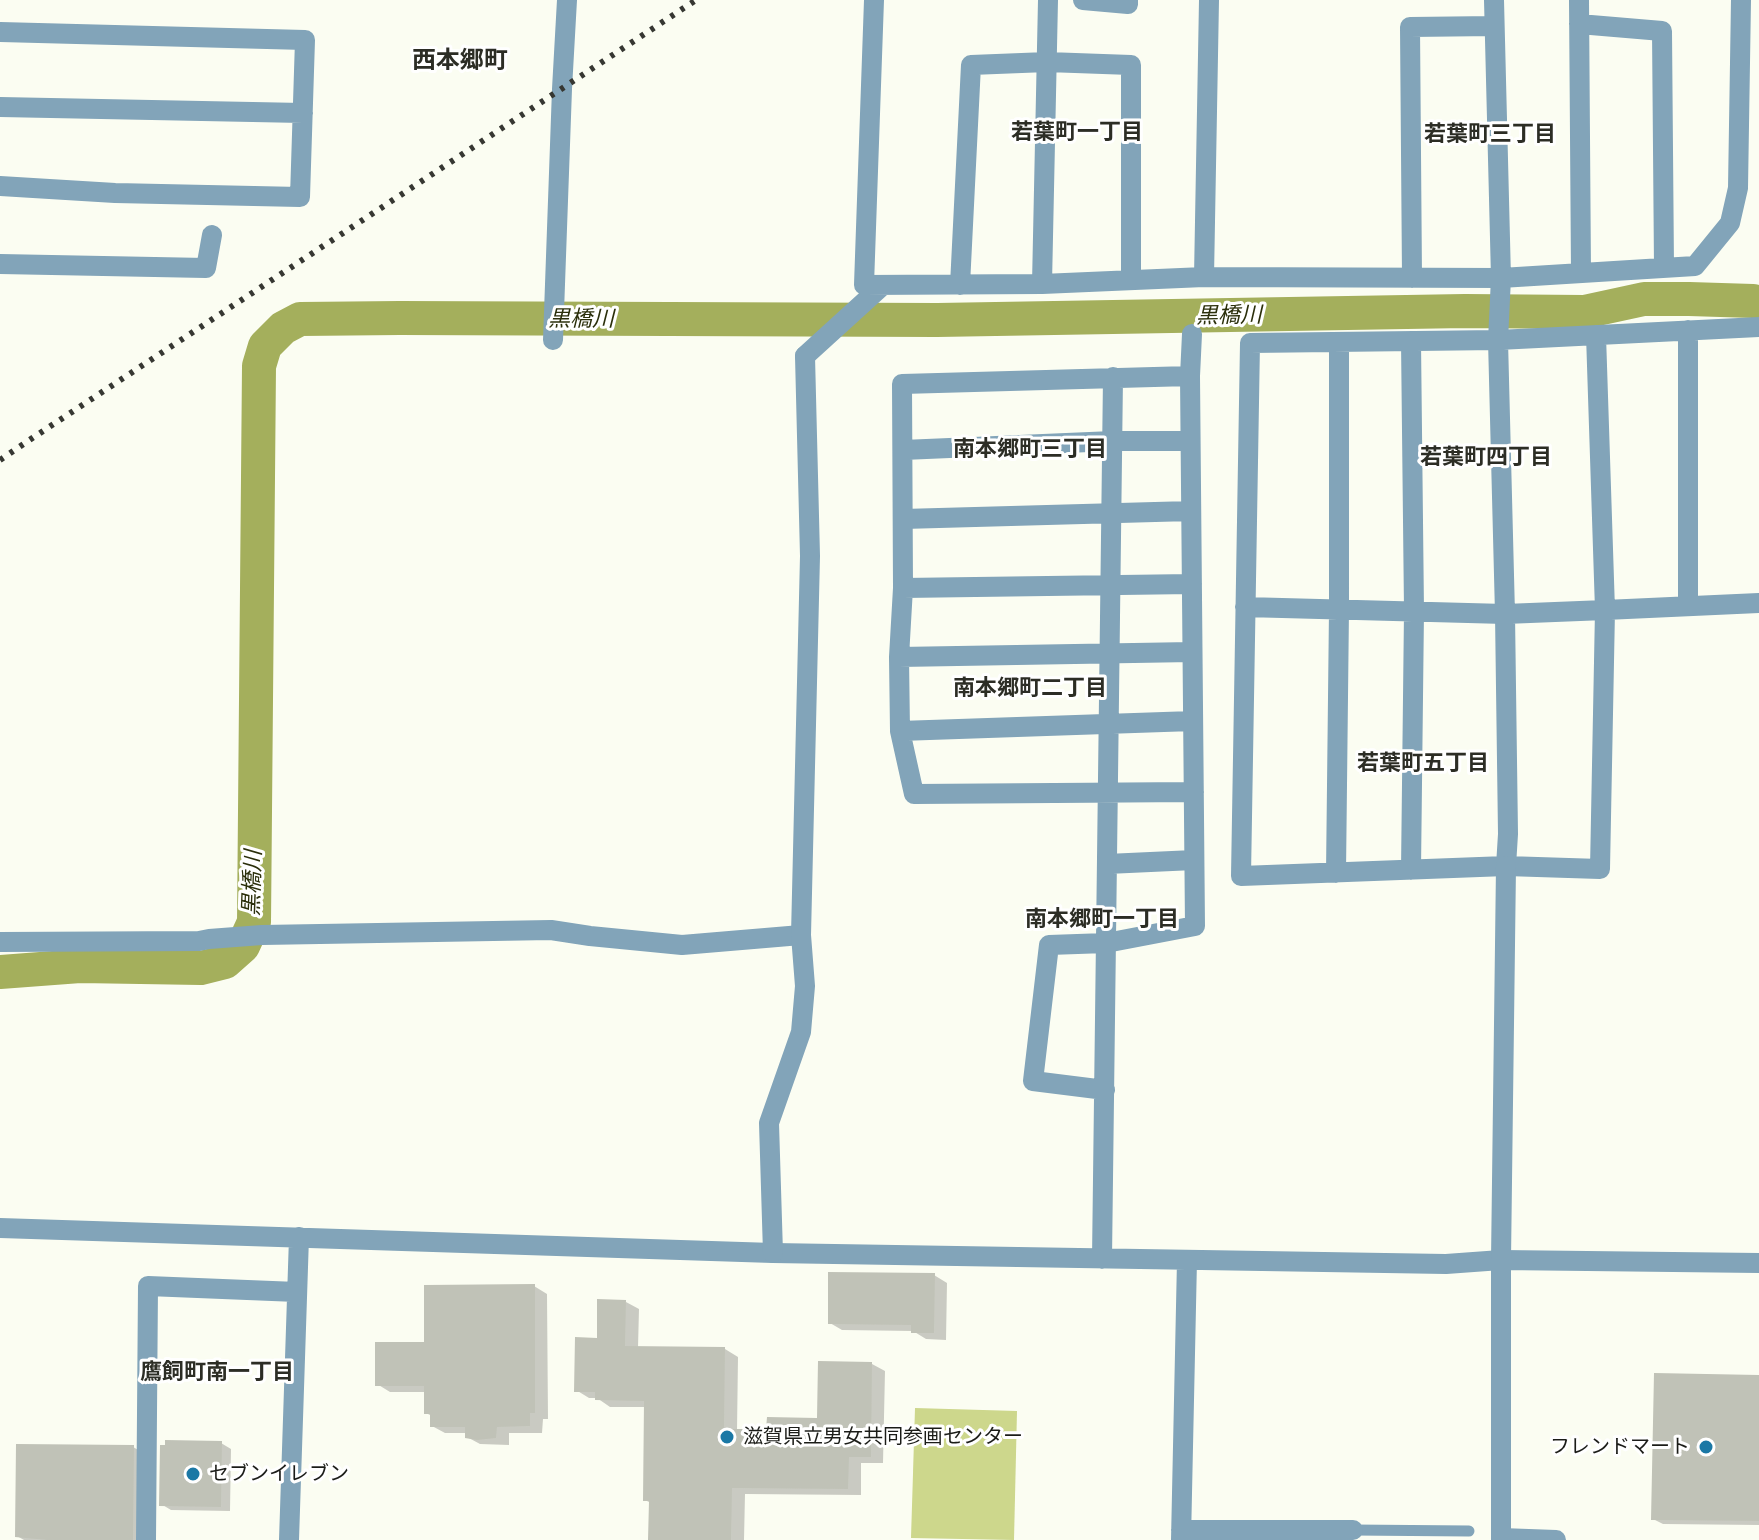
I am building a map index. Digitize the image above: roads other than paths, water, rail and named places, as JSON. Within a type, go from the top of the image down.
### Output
[{"type":"street","points":[[553,340],[567,0]]},
{"type":"street","points":[[874,0],[864,285],[1042,284],[1204,277],[1501,278],[1695,266],[1730,223],[1738,188],[1741,0]]},
{"type":"street","points":[[1042,284],[1048,0]]},
{"type":"street","points":[[1083,0],[1128,4],[1128,0]]},
{"type":"street","points":[[1204,277],[1209,0]]},
{"type":"street","points":[[1494,0],[1508,834],[1501,1260],[1501,1539],[1556,1540]]},
{"type":"street","points":[[1579,0],[1581,273]]},
{"type":"street","points":[[1579,24],[1662,31],[1664,268]]},
{"type":"street","points":[[1412,278],[1410,27],[1494,26]]},
{"type":"street","points":[[0,32],[305,40],[300,197],[115,193],[0,186]]},
{"type":"street","points":[[960,285],[971,65],[1047,62],[1131,65],[1131,280]]},
{"type":"street","points":[[0,107],[303,113]]},
{"type":"street","points":[[0,264],[206,268],[212,235]]},
{"type":"street","points":[[773,1253],[769,1123],[801,1032],[805,986],[801,935],[810,556],[805,356],[883,285]]},
{"type":"street","points":[[1596,335],[1605,610],[1600,869],[1506,866],[1241,876],[1250,343],[1498,340],[1688,330],[1759,327]]},
{"type":"street","points":[[1688,330],[1688,606]]},
{"type":"street","points":[[1105,1090],[1033,1081],[1049,945],[1106,943],[1195,926],[1190,441],[1192,334]]},
{"type":"street","points":[[1411,341],[1414,611],[1411,870]]},
{"type":"street","points":[[1336,873],[1339,342]]},
{"type":"street","points":[[1190,376],[902,384],[903,588],[899,657],[900,731],[914,794],[1194,792]]},
{"type":"street","points":[[1102,1259],[1113,377]]},
{"type":"street","points":[[903,450],[1113,441],[1190,441]]},
{"type":"street","points":[[903,519],[1191,511]]},
{"type":"street","points":[[903,588],[1192,584]]},
{"type":"street","points":[[1245,607],[1505,614],[1759,603]]},
{"type":"street","points":[[899,657],[1192,652]]},
{"type":"street","points":[[900,731],[1193,721]]},
{"type":"street","points":[[1107,864],[1194,860]]},
{"type":"street","points":[[0,942],[199,941],[262,935],[551,930],[682,945],[801,935]]},
{"type":"street","points":[[0,1228],[773,1253],[1446,1264],[1501,1260],[1759,1263]]},
{"type":"street","points":[[289,1540],[299,1237]]},
{"type":"street","points":[[1187,1260],[1181,1535],[1353,1530]]},
{"type":"street","points":[[146,1540],[148,1286],[297,1292]]},
{"type":"lane","points":[[1353,1530],[1469,1531]]},
{"type":"waterway","name":"黒橋川","points":[[0,972],[80,966],[201,968],[225,962],[243,946],[254,922],[259,366],[265,346],[283,328],[300,319],[937,320],[1465,311],[1584,312],[1644,299],[1759,303]]},
{"type":"railway","points":[[0,460],[696,0]]},
{"type":"place","name":"滋賀県立男女共同参画センター","points":[[727,1437]]},
{"type":"place","name":"フレンドマート","points":[[1706,1447]]},
{"type":"place","name":"セブンイレブン","points":[[193,1474]]},
{"type":"district","name":"西本郷町","points":[[460,61]]},
{"type":"district","name":"若葉町一丁目","points":[[1077,133]]},
{"type":"district","name":"若葉町三丁目","points":[[1490,135]]},
{"type":"district","name":"南本郷町三丁目","points":[[1030,450]]},
{"type":"district","name":"若葉町四丁目","points":[[1486,458]]},
{"type":"district","name":"南本郷町二丁目","points":[[1030,689]]},
{"type":"district","name":"若葉町五丁目","points":[[1423,764]]},
{"type":"district","name":"南本郷町一丁目","points":[[1102,920]]},
{"type":"district","name":"鷹飼町南一丁目","points":[[217,1373]]}]
